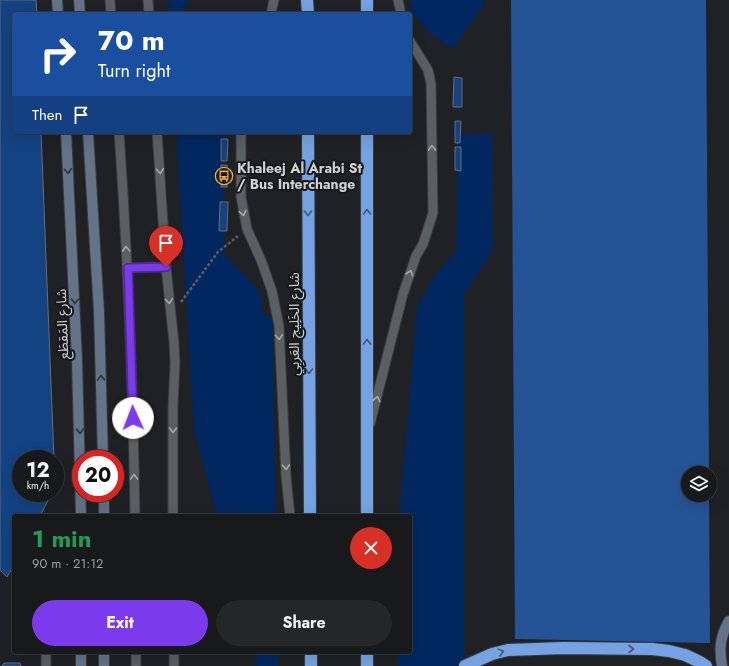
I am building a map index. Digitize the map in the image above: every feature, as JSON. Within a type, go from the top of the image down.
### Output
[{"type":"highway","points":[[307,0],[308,12]]},
{"type":"highway","points":[[367,0],[367,12]]},
{"type":"highway","name":"شارع الخَلِيج العَربِي","points":[[308,134],[310,514]]},
{"type":"highway","points":[[367,134],[367,514]]},
{"type":"highway","points":[[465,666],[492,654],[508,650],[564,648],[658,649],[685,656],[706,666]]},
{"type":"highway","points":[[311,654],[311,666]]},
{"type":"highway","points":[[367,654],[367,666]]},
{"type":"street","points":[[57,0],[58,12]]},
{"type":"street","points":[[79,0],[80,12]]},
{"type":"street","name":"شارع المَقطَع","points":[[66,134],[77,352],[81,514]]},
{"type":"street","points":[[88,134],[99,312],[103,450]]},
{"type":"street","points":[[104,502],[104,514]]},
{"type":"street","points":[[722,666],[720,652],[722,637],[729,621]]},
{"type":"street","points":[[81,654],[81,666]]},
{"type":"street","points":[[104,654],[104,666]]},
{"type":"lane","points":[[110,0],[111,12]]},
{"type":"lane","points":[[148,0],[149,12]]},
{"type":"lane","points":[[271,12],[274,0]]},
{"type":"lane","points":[[398,0],[400,12]]},
{"type":"lane","points":[[367,437],[403,294],[416,256],[423,244],[433,213],[431,84],[428,70],[412,44]]},
{"type":"lane","points":[[119,134],[128,268],[134,425],[135,514]]},
{"type":"lane","points":[[157,134],[166,267],[174,343],[173,514]]},
{"type":"lane","points":[[241,134],[241,197],[246,229],[261,260],[272,291],[278,326],[286,476],[290,514]]},
{"type":"lane","points":[[128,268],[166,267]]},
{"type":"lane","points":[[46,654],[46,666]]},
{"type":"lane","points":[[136,654],[136,666]]},
{"type":"lane","points":[[174,654],[174,666]]},
{"type":"path","points":[[170,307],[181,302],[218,252],[246,229]]},
{"type":"shaded area","points":[[168,0],[189,0],[181,12],[169,12]]},
{"type":"shaded area","points":[[410,0],[482,0],[485,4],[452,49],[427,31],[412,12]]},
{"type":"shaded area","points":[[511,0],[706,0],[709,466],[681,466],[681,502],[709,502],[710,643],[515,639]]},
{"type":"shaded area","points":[[492,133],[493,250],[464,295],[464,659],[455,666],[398,666],[398,654],[412,654],[412,514],[399,514],[417,307],[434,276],[456,251],[458,135]]},
{"type":"shaded area","points":[[176,134],[223,134],[224,254],[257,288],[261,296],[263,316],[272,316],[276,514],[216,514],[194,431]]},
{"type":"shaded area","points":[[254,654],[278,654],[278,666],[257,666]]},
{"type":"building","points":[[0,0],[36,0],[37,12],[12,12],[12,134],[41,134],[54,450],[12,450],[12,502],[47,502],[41,514],[12,514],[12,568],[7,577],[0,570]]},
{"type":"building","points":[[454,77],[462,78],[462,107],[453,107]]},
{"type":"building","points":[[455,121],[461,121],[460,143],[455,143]]},
{"type":"building","points":[[221,139],[228,139],[227,161],[221,161]]},
{"type":"building","points":[[455,147],[461,147],[461,171],[455,170]]},
{"type":"building","points":[[221,165],[227,165],[227,187],[221,187]]},
{"type":"building","points":[[220,202],[228,202],[227,231],[219,231]]},
{"type":"building","points":[[4,663],[20,663],[21,666],[2,666]]},
{"type":"place","name":"Khaleej Al Arabi St / Bus Interchange","points":[[224,176]]},
{"type":"route","points":[[133,418],[128,268],[166,267]]}]
